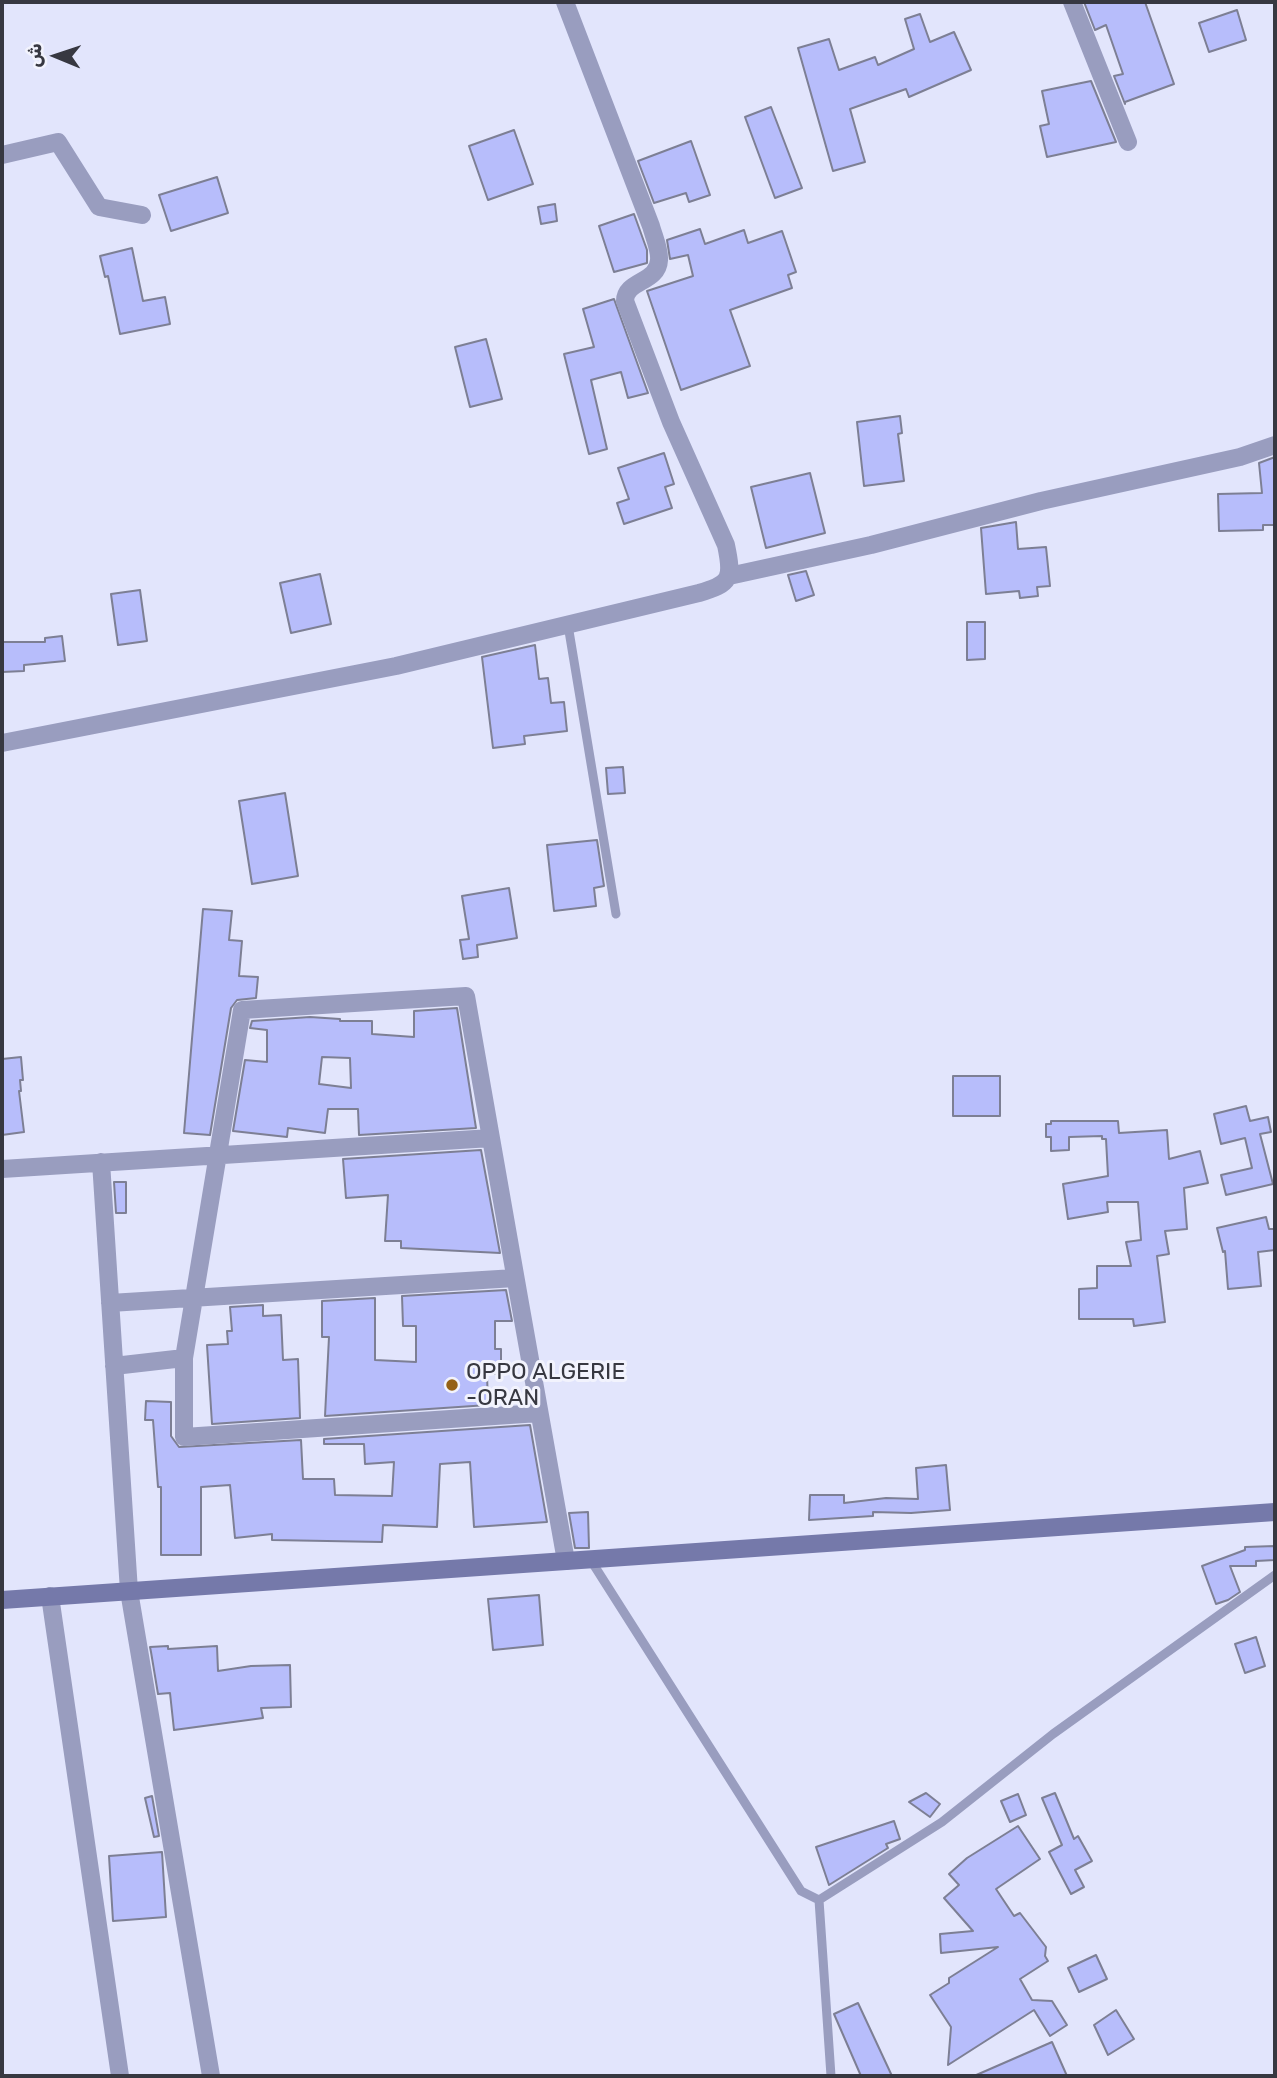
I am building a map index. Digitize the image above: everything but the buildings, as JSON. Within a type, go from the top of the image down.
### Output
[{"type":"main road","points":[[2,1600],[1275,1512]]},
{"type":"street","points":[[2,743],[396,666],[724,585],[729,576],[730,565],[726,545],[671,422],[627,308],[626,293],[653,276],[660,258],[652,226],[565,2]]},
{"type":"street","points":[[1072,2],[1128,142]]},
{"type":"street","points":[[2,155],[58,142],[99,207],[142,215]]},
{"type":"street","points":[[729,576],[871,545],[1041,501],[1227,460],[1275,445]]},
{"type":"street","points":[[540,1413],[184,1437],[184,1358],[242,1010],[466,996],[540,1413],[566,1561]]},
{"type":"street","points":[[2,1169],[491,1138]]},
{"type":"street","points":[[101,1162],[129,1591],[211,2076]]},
{"type":"street","points":[[110,1303],[516,1278]]},
{"type":"street","points":[[114,1366],[184,1358]]},
{"type":"street","points":[[51,1596],[120,2076]]},
{"type":"lane","points":[[568,625],[616,914]]},
{"type":"lane","points":[[590,1559],[801,1891],[819,1900]]},
{"type":"lane","points":[[819,1900],[942,1822],[1053,1734],[1275,1575]]},
{"type":"lane","points":[[819,1900],[831,2076]]},
{"type":"place","name":"OPPO ALGERIE -ORAN","points":[[452,1385]]}]
